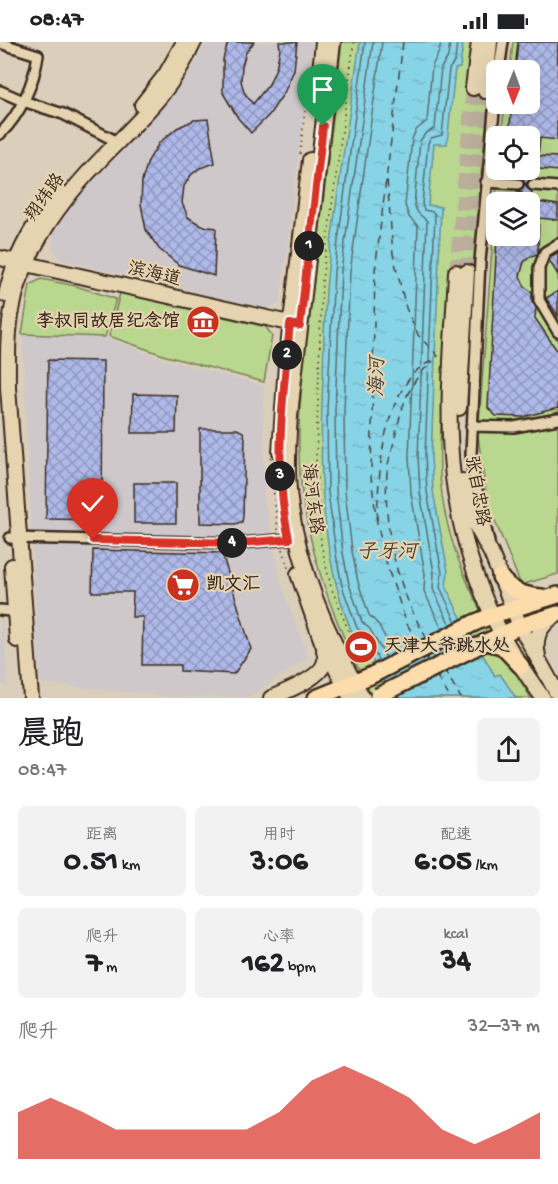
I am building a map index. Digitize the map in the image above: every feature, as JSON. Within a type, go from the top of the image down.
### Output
[{"type":"main road","points":[[500,577],[517,592],[534,597],[554,596]]},
{"type":"main road","points":[[316,698],[347,691],[370,672],[474,623],[554,596]]},
{"type":"main road","points":[[372,697],[512,630],[557,614]]},
{"type":"main road","points":[[486,642],[501,646],[521,666]]},
{"type":"street","name":"翔纬路","points":[[0,340],[7,290],[22,263],[58,208],[151,95],[184,42]]},
{"type":"street","name":"翔纬路","points":[[113,141],[162,97],[175,79],[194,42]]},
{"type":"street","name":"海河东路","points":[[323,42],[295,325],[288,459],[291,508],[303,563],[334,642],[347,691]]},
{"type":"street","name":"海河东路","points":[[333,42],[281,421],[280,459],[283,509],[289,539],[310,612],[322,642],[347,691],[372,697]]},
{"type":"street","points":[[479,42],[485,90],[486,182],[471,426],[472,472],[491,553]]},
{"type":"street","points":[[485,90],[490,42]]},
{"type":"street","points":[[500,60],[503,42]]},
{"type":"street","points":[[0,43],[38,55],[35,74],[23,101],[7,128],[0,134]]},
{"type":"street","points":[[0,91],[63,114],[113,141]]},
{"type":"street","points":[[486,182],[518,184]]},
{"type":"street","points":[[533,185],[558,187]]},
{"type":"street","points":[[558,244],[545,252],[539,268],[538,300],[558,332]]},
{"type":"street","name":"滨海道","points":[[0,258],[295,325]]},
{"type":"street","name":"翔纬路","points":[[21,698],[20,612],[8,352],[12,310],[22,263]]},
{"type":"street","name":"张自忠路","points":[[512,630],[494,618],[471,556],[457,502],[453,476],[451,378],[461,272],[459,407],[461,475],[464,492],[472,517],[491,553],[513,608],[512,630],[521,666],[543,698]]},
{"type":"street","name":"翔纬路","points":[[0,391],[15,538]]},
{"type":"street","points":[[471,426],[514,427],[558,419]]},
{"type":"street","points":[[15,538],[241,543],[289,539]]},
{"type":"street","points":[[0,610],[20,612]]},
{"type":"street","name":"翔纬路","points":[[20,612],[31,698]]},
{"type":"street","points":[[539,661],[536,640],[538,633],[547,621],[557,614]]},
{"type":"street","points":[[512,630],[539,661],[558,695]]},
{"type":"street","points":[[271,698],[320,671],[325,664],[322,642]]},
{"type":"street","points":[[324,698],[347,691]]},
{"type":"path","points":[[354,42],[322,280],[316,460],[321,544],[331,587],[352,642],[357,640],[370,672]]},
{"type":"shaded area","points":[[206,42],[313,42],[280,303],[267,309],[61,260],[52,247],[53,233],[67,209],[164,106],[195,63]]},
{"type":"shaded area","points":[[22,334],[105,337],[164,359],[264,386],[264,498],[282,586],[308,658],[249,697],[172,697],[40,683]]},
{"type":"shaded area","points":[[0,617],[3,617],[8,686],[0,685]]},
{"type":"green space","name":"子牙河","points":[[342,42],[473,42],[466,92],[486,94],[486,114],[489,114],[481,175],[474,269],[448,268],[447,356],[440,480],[447,521],[464,574],[502,651],[531,698],[373,698],[328,598],[307,520],[302,493],[299,448],[300,402]]},
{"type":"green space","points":[[513,42],[558,42],[558,574],[521,585],[487,501],[478,436],[492,246],[540,246],[540,192],[496,192],[497,180],[540,180],[540,126],[502,126],[504,114],[540,114],[540,60],[511,60]]},
{"type":"green space","points":[[41,279],[76,286],[116,299],[105,337],[22,334],[30,285]]},
{"type":"green space","name":"李叔同故居纪念馆","points":[[120,293],[266,327],[272,336],[264,382],[166,356],[109,336]]},
{"type":"water","name":"子牙河","points":[[360,42],[463,42],[460,68],[455,69],[447,144],[434,144],[428,205],[441,207],[431,457],[433,491],[448,572],[446,586],[458,612],[495,676],[500,674],[516,698],[393,698],[358,635],[354,637],[342,606],[334,574],[328,542],[322,476],[325,309],[343,155]]},
{"type":"building","points":[[228,42],[254,42],[246,52],[241,81],[244,92],[253,104],[269,84],[276,68],[279,42],[297,42],[294,70],[284,93],[269,115],[251,133],[238,118],[223,93],[223,59]]},
{"type":"building","points":[[518,42],[558,42],[557,140],[540,138],[540,126],[510,126],[511,114],[540,114],[540,60],[516,60]]},
{"type":"building","points":[[208,119],[215,163],[200,168],[191,175],[184,186],[182,203],[188,217],[202,226],[216,228],[214,276],[179,265],[159,249],[146,230],[141,204],[142,181],[148,161],[159,143],[177,128],[194,120]]},
{"type":"building","points":[[540,156],[558,157],[558,171],[540,169]]},
{"type":"building","points":[[522,180],[529,180],[526,184],[532,192],[517,192],[525,185]]},
{"type":"building","points":[[540,202],[558,205],[558,220],[540,218]]},
{"type":"building","points":[[496,246],[538,246],[537,254],[524,262],[520,276],[525,287],[532,292],[532,301],[536,308],[535,318],[558,352],[558,408],[523,417],[496,416],[488,408]]},
{"type":"building","points":[[558,252],[558,275],[549,260]]},
{"type":"building","points":[[558,291],[558,316],[546,298]]},
{"type":"building","points":[[48,360],[103,361],[102,520],[46,519]]},
{"type":"building","points":[[133,394],[177,395],[176,433],[132,433]]},
{"type":"building","points":[[200,429],[237,429],[243,432],[245,438],[242,522],[235,524],[200,523]]},
{"type":"building","points":[[134,483],[176,483],[176,523],[134,523]]},
{"type":"building","name":"凯文汇","points":[[93,550],[222,553],[251,649],[234,674],[180,671],[180,665],[142,665],[143,617],[132,617],[133,592],[92,592]]},
{"type":"ferry route","points":[[403,42],[375,271],[371,477],[377,523],[388,569],[407,624],[418,643]]},
{"type":"ferry route","points":[[377,520],[384,442],[395,404],[415,372],[438,356],[418,335],[406,308],[393,254],[387,178]]},
{"type":"ferry route","points":[[427,639],[408,600],[394,558],[386,494],[388,463],[407,395],[417,378],[433,361]]},
{"type":"ferry route","points":[[425,655],[430,664]]},
{"type":"ferry route","points":[[444,669],[461,698]]},
{"type":"ferry route","points":[[437,676],[450,698]]},
{"type":"tunnel","points":[[456,272],[473,88]]},
{"type":"tunnel","points":[[467,272],[485,91]]},
{"type":"place","name":"李叔同故居纪念馆","points":[[203,322]]},
{"type":"place","name":"凯文汇","points":[[183,585]]},
{"type":"place","name":"天津大爷跳水处","points":[[361,647]]},
{"type":"route","points":[[93,540],[241,543],[289,539],[281,488],[281,421],[290,324],[300,326],[323,126]]},
{"type":"water label","name":"海河","points":[[379,377]]}]
